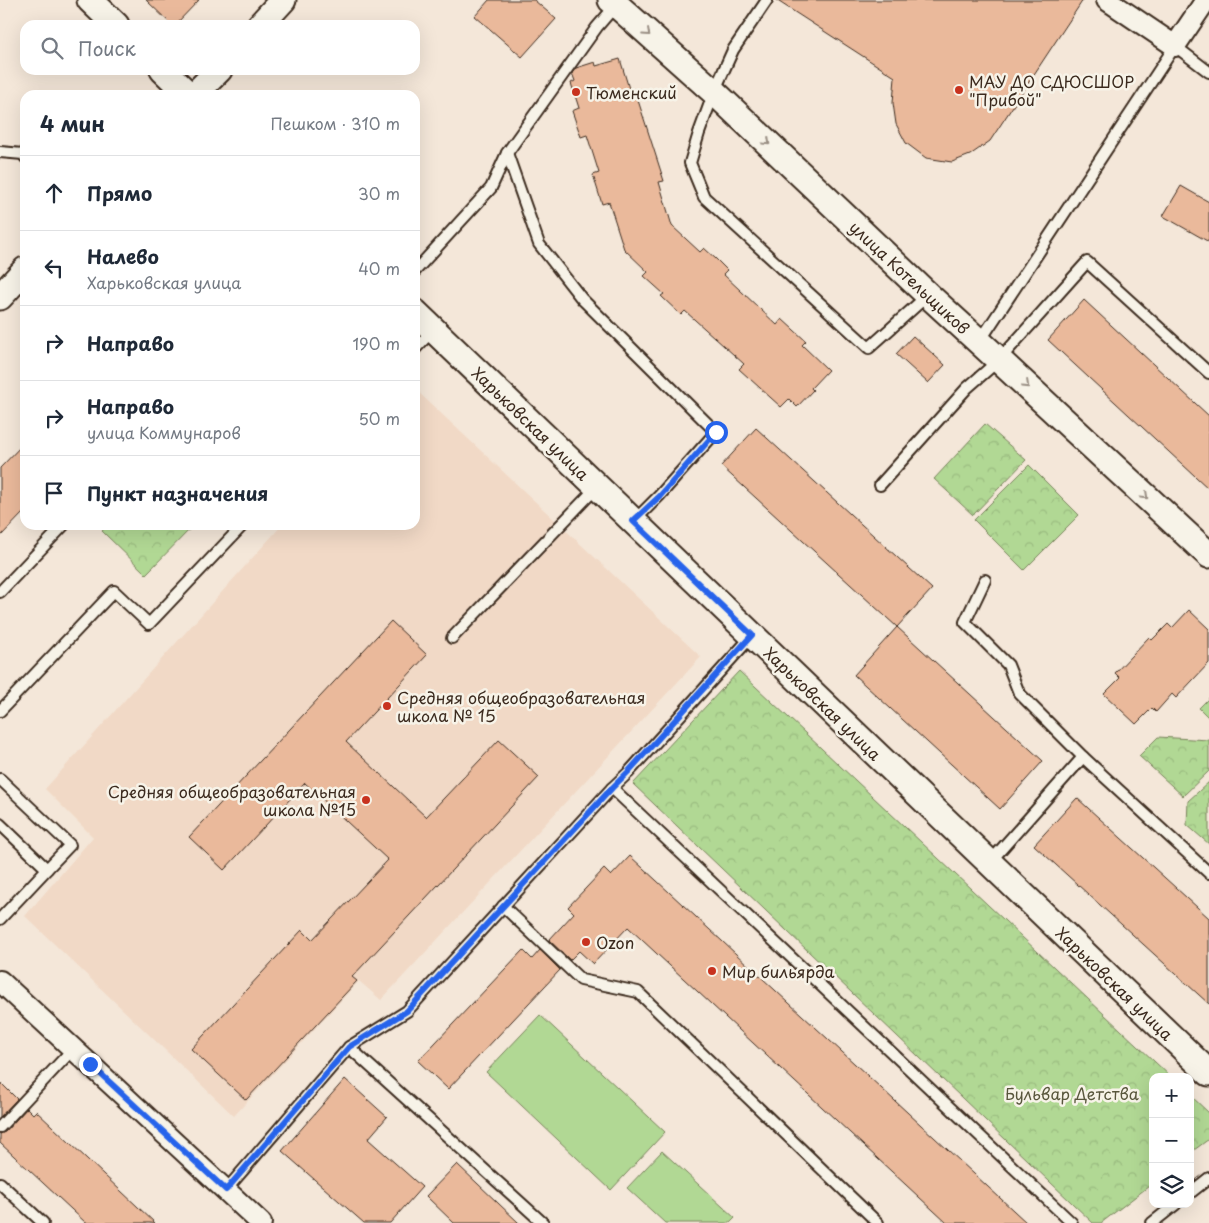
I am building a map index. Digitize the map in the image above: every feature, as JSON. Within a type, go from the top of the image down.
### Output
[{"type":"street","points":[[90,0],[111,20]]},
{"type":"street","points":[[265,20],[283,0]]},
{"type":"street","points":[[1107,0],[1174,46],[1206,0]]},
{"type":"street","name":"улица Котельщиков","points":[[614,2],[714,92],[928,295],[1209,555]]},
{"type":"street","points":[[168,75],[184,90]]},
{"type":"street","points":[[199,90],[214,75]]},
{"type":"street","points":[[0,297],[20,275]]},
{"type":"street","name":"Харьковская улица","points":[[420,317],[1209,1073]]},
{"type":"street","points":[[0,981],[261,1223]]},
{"type":"lane","points":[[768,0],[733,50],[714,92],[699,133],[690,163],[704,197],[869,348],[928,295]]},
{"type":"lane","points":[[420,265],[491,188],[507,153],[614,2]]},
{"type":"lane","points":[[979,342],[1174,46],[1209,72]]},
{"type":"lane","points":[[0,152],[20,154]]},
{"type":"lane","points":[[507,153],[538,244],[582,299],[716,432],[660,496],[633,521]]},
{"type":"lane","points":[[880,485],[967,388],[999,360],[1087,262],[1209,373]]},
{"type":"lane","points":[[420,344],[433,330]]},
{"type":"lane","points":[[452,638],[597,486]]},
{"type":"lane","points":[[0,592],[59,530]]},
{"type":"lane","points":[[0,711],[114,590],[149,624],[238,530]]},
{"type":"lane","points":[[985,580],[965,622],[1008,665],[1018,694],[1083,757],[1209,873]]},
{"type":"lane","points":[[226,1190],[349,1047],[407,1011],[752,635]]},
{"type":"lane","points":[[989,863],[1083,757]]},
{"type":"lane","points":[[0,780],[70,845],[0,919]]},
{"type":"lane","points":[[612,788],[1072,1223]]},
{"type":"lane","points":[[0,824],[48,869]]},
{"type":"lane","points":[[503,906],[581,980],[638,992],[878,1223]]},
{"type":"lane","points":[[349,1047],[543,1223]]},
{"type":"lane","points":[[0,1127],[73,1048]]},
{"type":"lane","points":[[1194,1190],[1209,1178]]},
{"type":"lane","points":[[0,1183],[43,1223]]},
{"type":"lane","points":[[1152,1223],[1171,1208]]},
{"type":"shaded area","name":"Средняя общеобразовательная школа № 15","points":[[420,394],[701,657],[381,1000],[359,981],[234,1116],[25,916],[93,837],[45,789],[278,530],[420,530]]},
{"type":"green space","points":[[985,424],[1026,460],[973,515],[934,479]]},
{"type":"green space","points":[[1029,465],[1079,515],[1024,570],[974,520]]},
{"type":"green space","points":[[103,530],[189,530],[146,574]]},
{"type":"green space","name":"Бульвар Детства","points":[[739,671],[1167,1073],[1149,1073],[1149,1186],[1101,1223],[1093,1223],[633,784]]},
{"type":"green space","points":[[1209,698],[1209,718],[1199,708]]},
{"type":"green space","points":[[1158,737],[1209,740],[1209,771],[1183,796],[1139,756]]},
{"type":"green space","points":[[1209,782],[1209,844],[1187,825],[1188,801]]},
{"type":"green space","points":[[540,1015],[665,1132],[611,1190],[486,1072]]},
{"type":"green space","points":[[1194,1099],[1209,1113],[1209,1139],[1194,1150]]},
{"type":"green space","points":[[662,1151],[735,1218],[730,1223],[665,1223],[627,1188]]},
{"type":"building","points":[[146,0],[199,0],[180,20],[167,20]]},
{"type":"building","points":[[489,0],[534,0],[556,19],[522,57],[475,16]]},
{"type":"building","name":"МАУ ДО СДЮСШОР \"Прибой\"","points":[[776,0],[1083,0],[990,141],[970,155],[952,162],[926,158],[906,143],[896,124],[893,103],[895,77]]},
{"type":"building","points":[[620,59],[630,92],[635,91],[664,181],[659,182],[672,226],[700,252],[704,248],[716,259],[727,270],[723,274],[777,325],[782,319],[806,341],[802,345],[828,370],[797,407],[789,399],[781,407],[739,369],[744,364],[685,311],[681,315],[661,296],[664,294],[644,276],[648,272],[624,249],[609,202],[602,204],[593,175],[599,173],[587,135],[581,137],[572,111],[579,108],[571,83],[575,81],[572,73],[576,68],[595,62],[596,66]]},
{"type":"building","points":[[1181,186],[1209,202],[1209,242],[1163,216]]},
{"type":"building","points":[[1084,300],[1209,416],[1209,489],[1048,340]]},
{"type":"building","points":[[913,336],[945,365],[928,383],[896,354]]},
{"type":"building","points":[[756,428],[932,589],[897,627],[721,466]]},
{"type":"building","points":[[20,447],[20,516],[0,537],[0,468]]},
{"type":"building","points":[[1189,610],[1209,629],[1209,663],[1176,698],[1172,694],[1156,712],[1152,708],[1136,724],[1104,694],[1120,678],[1115,673],[1149,637],[1152,640],[1168,624],[1172,628]]},
{"type":"building","name":"Средняя общеобразовательная школа №15","points":[[391,621],[427,655],[346,742],[426,817],[499,740],[539,777],[352,977],[357,981],[246,1100],[191,1049],[302,930],[312,940],[388,860],[305,783],[224,870],[189,837]]},
{"type":"building","points":[[897,627],[1043,761],[1000,809],[854,675]]},
{"type":"building","points":[[1077,798],[1209,918],[1209,1004],[1034,845]]},
{"type":"building","points":[[630,856],[1027,1223],[947,1223],[628,927],[593,964],[579,951],[570,960],[549,940],[574,913],[568,907],[604,869],[611,876]]},
{"type":"building","points":[[523,950],[532,959],[540,950],[560,970],[448,1089],[418,1061]]},
{"type":"building","points":[[345,1079],[387,1117],[368,1139],[422,1187],[390,1223],[364,1223],[282,1151]]},
{"type":"building","points":[[0,1082],[17,1099],[0,1117]]},
{"type":"building","points":[[27,1108],[33,1114],[36,1111],[155,1223],[86,1223],[0,1143],[0,1134],[5,1132]]},
{"type":"building","points":[[457,1164],[519,1223],[454,1223],[426,1196]]},
{"type":"place","name":"МАУ ДО СДЮСШОР \"Прибой\"","points":[[959,90]]},
{"type":"place","name":"Тюменский","points":[[576,92]]},
{"type":"place","name":"Средняя общеобразовательная школа № 15","points":[[387,706]]},
{"type":"place","name":"Средняя общеобразовательная школа №15","points":[[366,800]]},
{"type":"place","name":"Ozon","points":[[586,942]]},
{"type":"place","name":"Мир бильярда","points":[[712,971]]},
{"type":"route","points":[[90,1064],[226,1190],[349,1047],[407,1011],[752,635],[633,521],[660,496],[716,432]]}]
